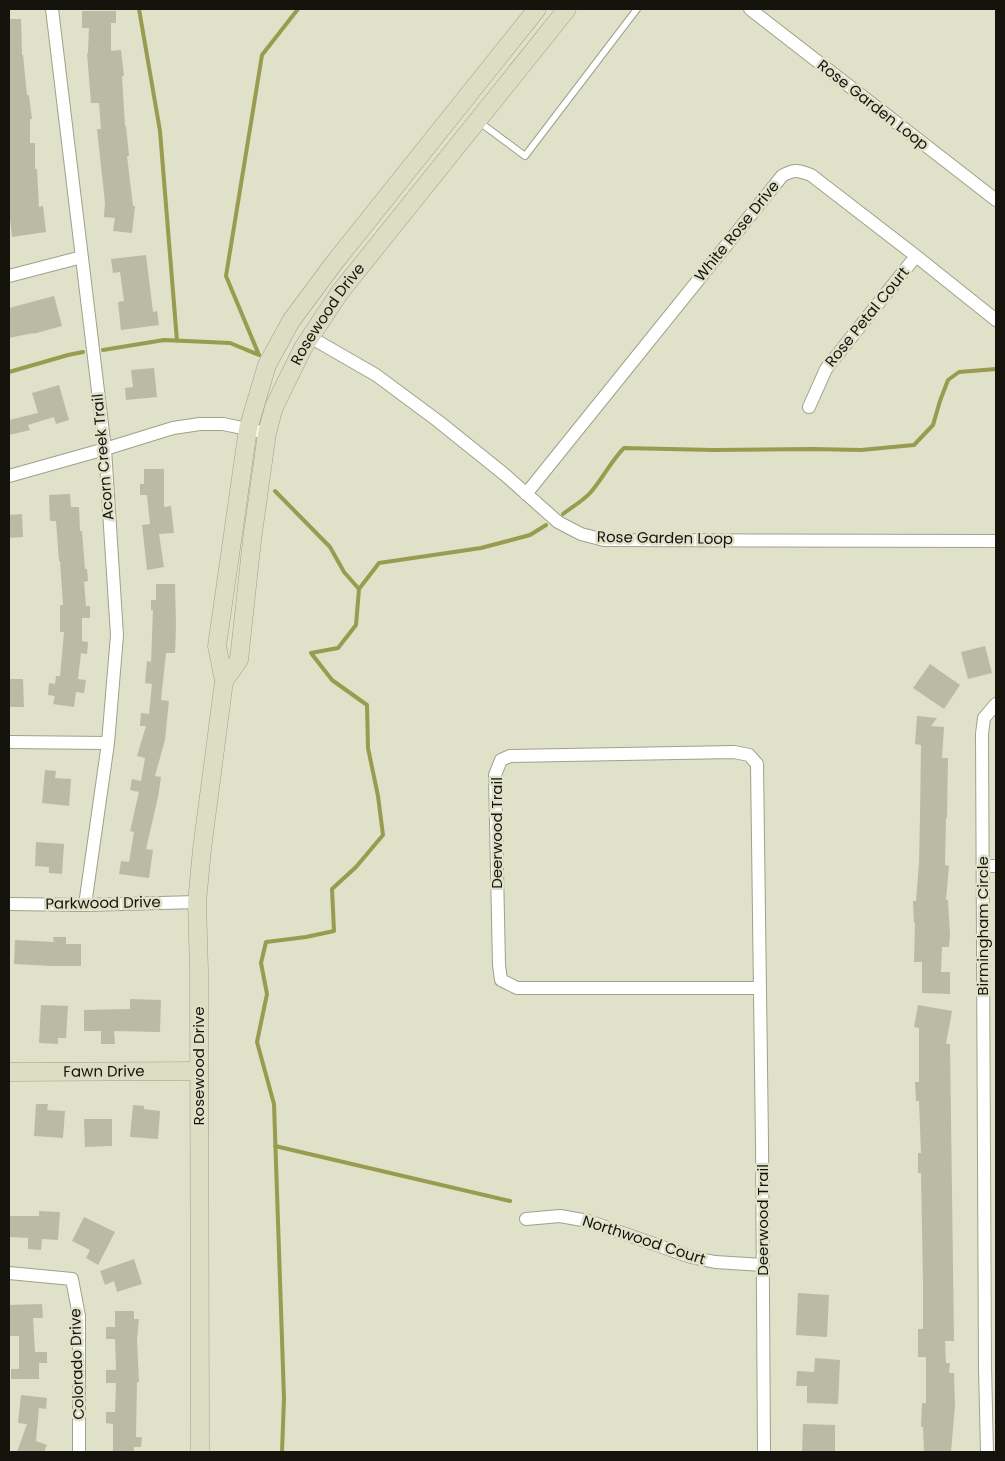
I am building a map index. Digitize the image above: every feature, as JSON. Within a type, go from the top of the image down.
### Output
[{"type":"main road","name":"Rosewood Drive","points":[[200,1452],[197,902],[224,681],[217,646],[248,429],[267,364],[291,321],[334,263],[537,9]]},
{"type":"main road","name":"Rosewood Drive","points":[[224,681],[239,660],[252,540],[267,433],[274,408],[303,348],[340,292],[567,9]]},
{"type":"main road","name":"Fawn Drive","points":[[9,1072],[199,1071]]},
{"type":"street","name":"Acorn Creek Trail","points":[[52,9],[104,449],[117,635],[108,743],[85,905]]},
{"type":"street","name":"Rose Garden Loop","points":[[750,9],[996,200]]},
{"type":"street","name":"White Rose Drive","points":[[526,494],[782,176],[792,170],[811,175],[996,320]]},
{"type":"street","points":[[9,276],[82,256]]},
{"type":"street","name":"Rose Petal Court","points":[[809,407],[826,369],[916,256]]},
{"type":"street","name":"Rose Garden Loop","points":[[310,337],[376,375],[438,421],[504,474],[558,522],[581,534],[604,540],[996,541]]},
{"type":"street","points":[[9,476],[173,428],[200,424],[223,424],[267,433]]},
{"type":"street","name":"Birmingham Circle","points":[[987,1452],[991,1368],[990,1038],[982,866],[982,734],[984,718],[996,704]]},
{"type":"street","points":[[9,742],[108,743]]},
{"type":"street","name":"Deerwood Trail","points":[[760,988],[517,988],[501,980],[499,964],[495,774],[501,760],[510,756],[734,752],[749,755],[756,764],[760,988],[764,1452]]},
{"type":"street","points":[[982,866],[996,866]]},
{"type":"street","name":"Parkwood Drive","points":[[9,904],[85,905],[197,902]]},
{"type":"street","name":"Northwood Court","points":[[526,1219],[560,1216],[588,1221],[691,1257],[715,1262],[763,1264]]},
{"type":"street","name":"Colorado Drive","points":[[9,1273],[72,1279],[78,1316],[79,1452]]},
{"type":"lane","points":[[477,120],[524,156],[637,9]]},
{"type":"building","points":[[82,11],[116,11],[116,23],[111,23],[111,51],[121,50],[124,76],[122,76],[125,126],[129,156],[127,156],[133,206],[135,206],[132,233],[113,231],[115,218],[104,217],[105,203],[97,129],[101,129],[99,103],[91,103],[87,53],[89,28],[82,28]]},
{"type":"building","points":[[9,19],[21,19],[22,55],[32,119],[30,119],[30,143],[35,143],[35,169],[37,169],[39,207],[43,206],[46,232],[12,237],[9,209]]},
{"type":"building","points":[[146,255],[153,312],[157,311],[159,325],[121,330],[118,302],[124,301],[120,272],[113,273],[111,259]]},
{"type":"building","points":[[54,296],[62,326],[9,338],[9,308]]},
{"type":"building","points":[[154,368],[157,397],[126,400],[125,388],[133,387],[131,370]]},
{"type":"building","points":[[59,385],[69,420],[56,424],[54,417],[28,425],[30,430],[9,435],[9,420],[38,413],[32,393]]},
{"type":"building","points":[[144,469],[164,469],[164,507],[171,506],[174,533],[159,534],[164,567],[147,570],[142,525],[150,524],[147,495],[140,495],[140,484],[144,484]]},
{"type":"building","points":[[70,494],[71,507],[79,507],[80,531],[82,531],[85,569],[87,569],[88,581],[84,582],[86,606],[90,606],[90,618],[82,618],[82,641],[88,642],[87,654],[81,653],[78,679],[86,680],[84,693],[76,692],[74,707],[53,704],[55,696],[48,695],[49,683],[55,684],[56,676],[60,676],[64,632],[60,632],[60,605],[63,605],[56,521],[50,521],[49,495]]},
{"type":"building","points":[[22,514],[23,537],[9,538],[9,515]]},
{"type":"building","points":[[156,584],[175,584],[176,626],[175,653],[166,653],[161,700],[169,701],[165,740],[155,776],[161,777],[158,797],[146,849],[153,850],[149,878],[119,874],[121,861],[129,862],[134,832],[130,831],[139,792],[130,790],[132,779],[141,781],[145,758],[137,756],[146,726],[140,726],[141,713],[149,714],[152,684],[145,683],[147,661],[151,662],[153,610],[151,610],[151,600],[156,600]]},
{"type":"building","points":[[985,646],[992,673],[968,679],[961,652]]},
{"type":"building","points":[[930,664],[960,685],[944,709],[913,688]]},
{"type":"building","points":[[9,679],[23,679],[24,707],[9,707]]},
{"type":"building","points":[[917,716],[937,718],[931,726],[944,727],[942,758],[948,758],[945,865],[949,866],[946,900],[948,900],[950,935],[949,947],[942,947],[941,972],[950,972],[950,994],[922,993],[922,962],[914,962],[915,923],[913,901],[916,901],[919,863],[921,745],[915,744]]},
{"type":"building","points":[[45,770],[56,771],[55,778],[71,779],[69,806],[42,803]]},
{"type":"building","points":[[36,842],[64,844],[62,874],[49,873],[49,867],[35,866]]},
{"type":"building","points":[[53,937],[66,937],[66,944],[81,944],[81,966],[14,964],[15,940],[54,942]]},
{"type":"building","points":[[130,999],[161,1000],[160,1032],[114,1031],[115,1044],[101,1044],[101,1031],[84,1031],[84,1010],[130,1009]]},
{"type":"building","points":[[41,1005],[68,1006],[66,1038],[58,1038],[58,1044],[39,1043]]},
{"type":"building","points":[[918,1005],[952,1011],[946,1044],[950,1044],[954,1341],[945,1341],[946,1363],[950,1363],[949,1373],[954,1373],[955,1405],[951,1452],[924,1452],[923,1427],[921,1427],[922,1403],[926,1403],[926,1357],[918,1357],[918,1329],[923,1329],[923,1282],[921,1173],[918,1173],[918,1153],[921,1153],[919,1101],[916,1101],[915,1082],[919,1082],[919,1028],[914,1027]]},
{"type":"building","points":[[36,1104],[48,1104],[47,1110],[65,1111],[63,1138],[34,1136]]},
{"type":"building","points":[[133,1105],[144,1106],[144,1109],[160,1111],[158,1139],[130,1137]]},
{"type":"building","points":[[84,1119],[112,1119],[112,1146],[85,1147]]},
{"type":"building","points":[[39,1211],[60,1212],[58,1240],[42,1239],[41,1250],[28,1249],[28,1238],[9,1237],[9,1216],[39,1216]]},
{"type":"building","points":[[84,1217],[115,1232],[98,1265],[86,1258],[90,1250],[72,1241]]},
{"type":"building","points":[[134,1259],[142,1284],[117,1292],[114,1281],[105,1285],[100,1271]]},
{"type":"building","points":[[798,1293],[829,1295],[827,1337],[796,1335]]},
{"type":"building","points":[[42,1304],[43,1318],[33,1318],[35,1352],[47,1352],[47,1363],[39,1363],[39,1379],[11,1379],[11,1369],[19,1369],[19,1336],[9,1336],[9,1305]]},
{"type":"building","points":[[115,1311],[134,1311],[134,1319],[139,1319],[137,1340],[139,1382],[137,1382],[136,1437],[142,1437],[141,1447],[134,1447],[134,1452],[113,1452],[113,1424],[106,1423],[106,1412],[115,1412],[116,1383],[106,1383],[106,1370],[116,1370],[115,1339],[106,1339],[106,1327],[115,1327]]},
{"type":"building","points":[[815,1358],[840,1360],[838,1404],[807,1403],[807,1386],[796,1386],[797,1371],[814,1372]]},
{"type":"building","points":[[21,1395],[47,1398],[46,1409],[39,1408],[36,1441],[47,1445],[44,1452],[17,1452],[27,1424],[18,1423]]},
{"type":"building","points":[[803,1424],[835,1425],[835,1452],[802,1452]]},
{"type":"waterway","points":[[139,9],[160,131],[177,341]]},
{"type":"waterway","points":[[259,355],[226,276],[262,55],[298,9]]},
{"type":"waterway","points":[[103,350],[164,340],[230,343],[259,355]]},
{"type":"waterway","points":[[9,372],[83,352]]},
{"type":"waterway","points":[[563,514],[591,492],[624,448],[861,450],[914,445],[933,425],[948,380],[959,372],[996,369]]},
{"type":"waterway","points":[[275,491],[330,547],[344,572],[359,589],[356,625],[338,648],[311,653],[332,680],[367,705],[368,748],[378,796],[383,835],[356,867],[332,889],[334,931],[266,942],[261,963],[267,994],[257,1042],[274,1104],[284,1398],[282,1452]]},
{"type":"waterway","points":[[359,589],[379,563],[481,548],[530,535],[546,525]]},
{"type":"waterway","points":[[275,1146],[510,1201]]}]
